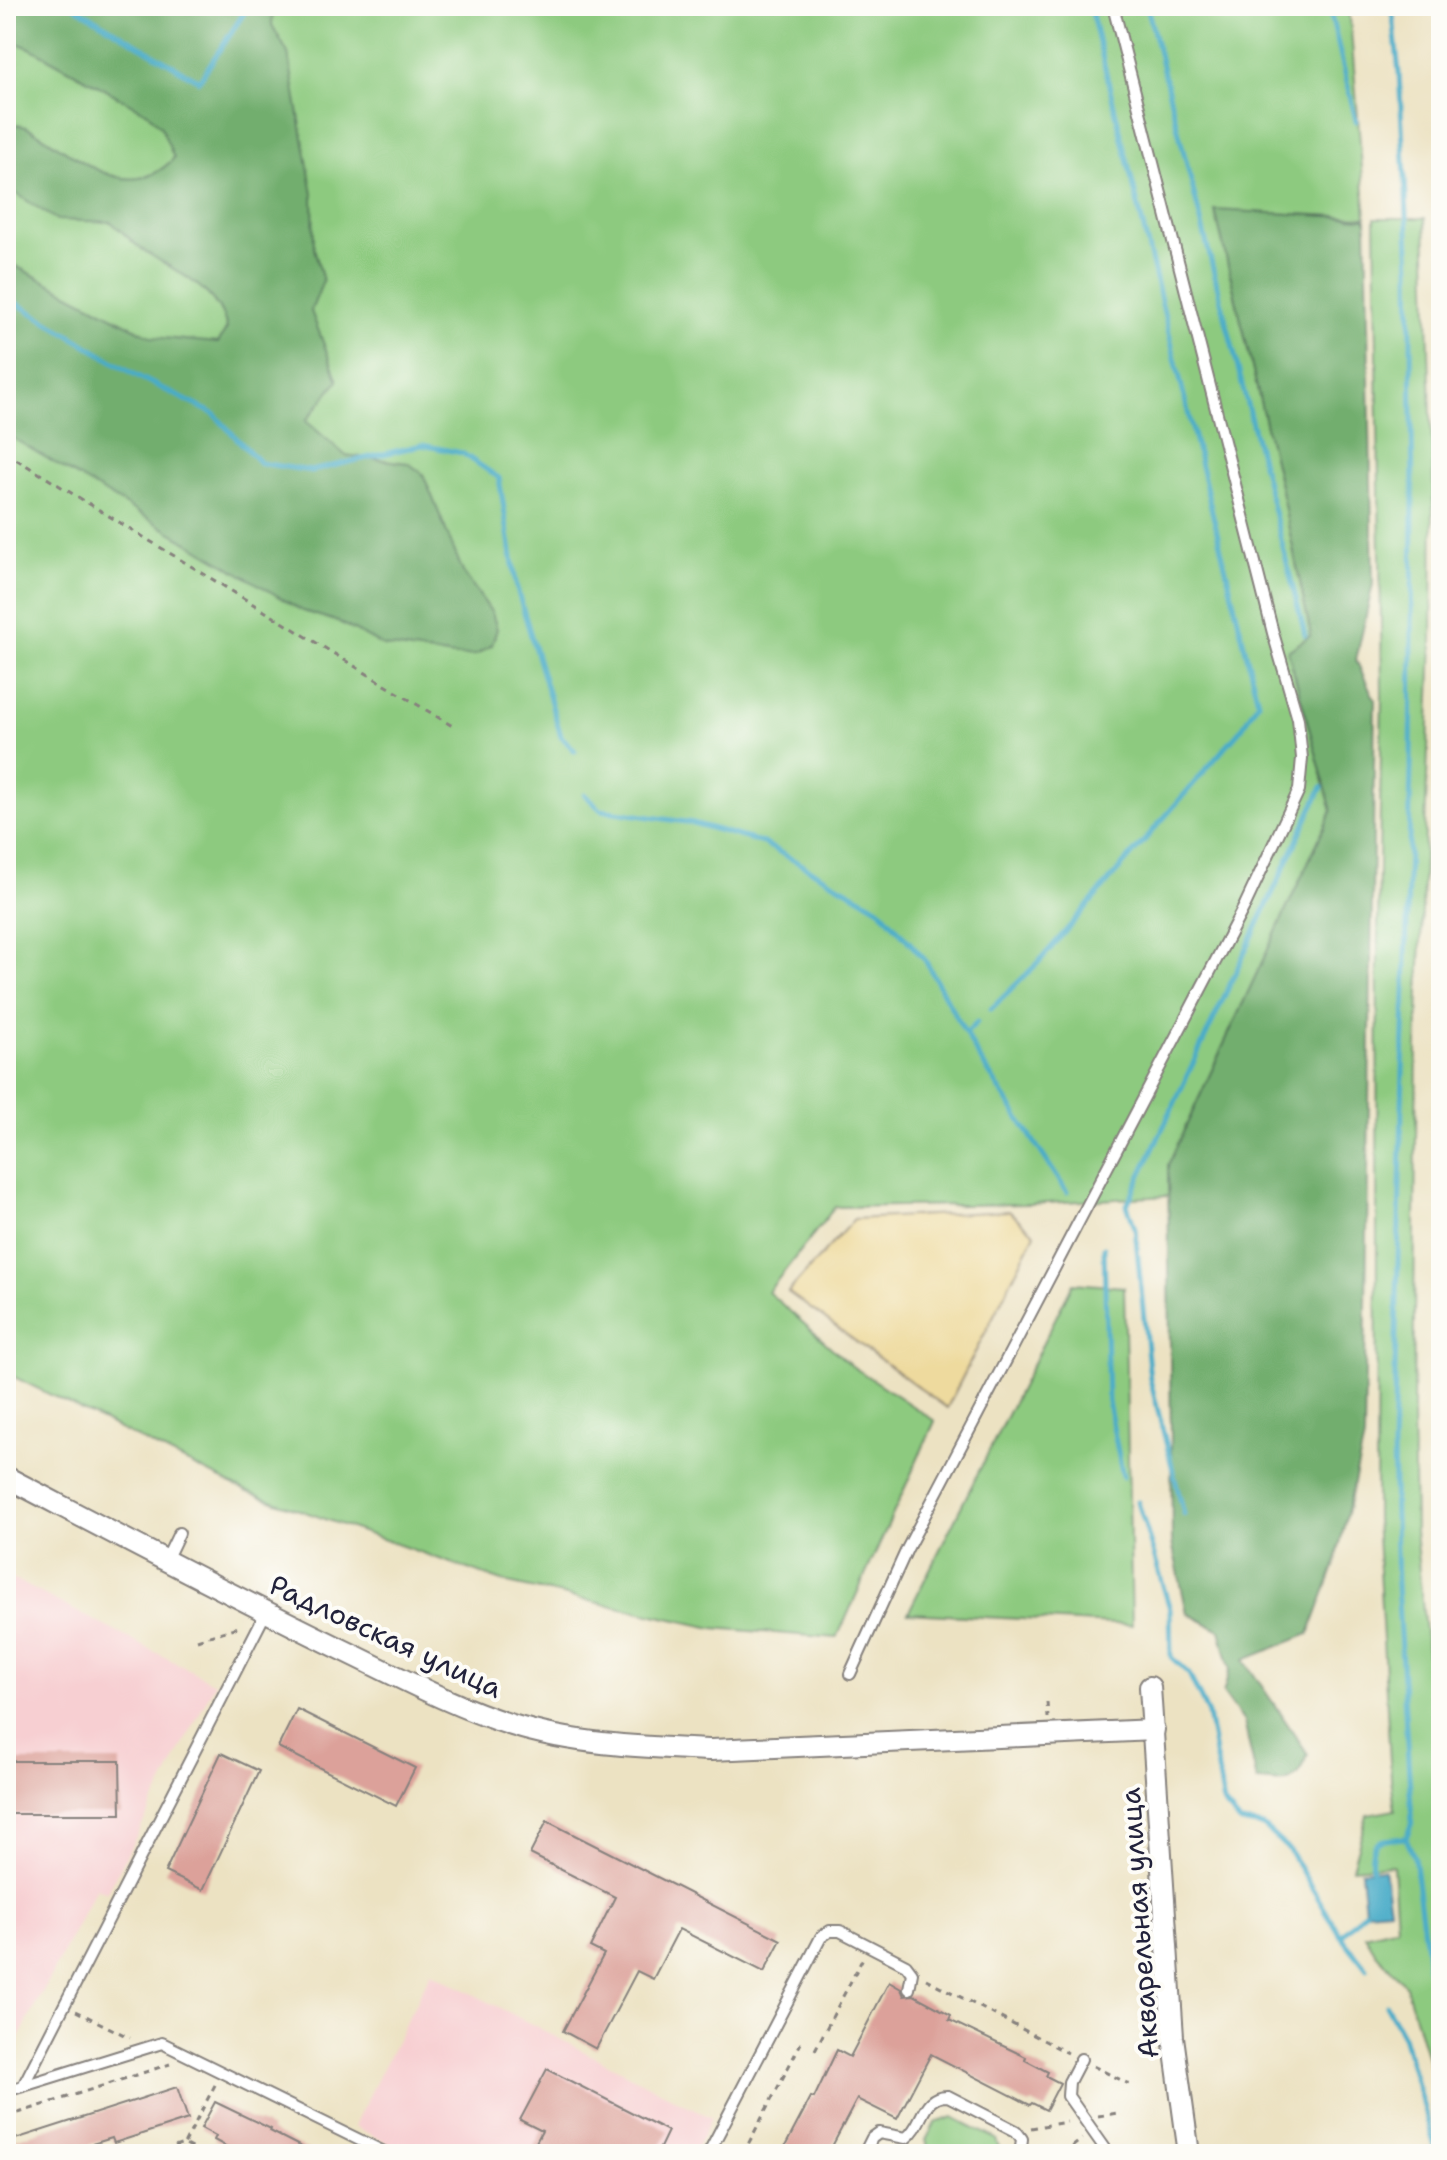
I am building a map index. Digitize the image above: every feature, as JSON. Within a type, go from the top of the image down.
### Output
[{"type":"street","name":"Радловская улица","points":[[6,1477],[266,1612],[455,1704],[514,1726],[644,1747],[711,1750],[1154,1730]]},
{"type":"street","name":"Акварельная улица","points":[[1150,1687],[1173,2037],[1189,2154]]},
{"type":"lane","points":[[850,1674],[907,1549],[1245,905],[1299,790],[1302,758],[1298,719],[1273,633],[1113,6]]},
{"type":"lane","points":[[166,1560],[179,1533]]},
{"type":"lane","points":[[23,2086],[266,1612]]},
{"type":"lane","points":[[708,2154],[821,1937],[830,1931],[840,1931],[906,1965],[912,1973],[909,1989]]},
{"type":"lane","points":[[6,2091],[162,2043],[388,2154]]},
{"type":"lane","points":[[1081,2059],[1069,2082],[1068,2096],[1109,2154]]},
{"type":"lane","points":[[864,2154],[872,2138],[879,2133],[906,2138],[913,2133],[929,2102],[937,2096],[948,2096],[1016,2131],[1022,2139],[1020,2154]]},
{"type":"path","points":[[6,453],[454,727]]},
{"type":"path","points":[[197,1640],[238,1627]]},
{"type":"path","points":[[815,2050],[869,1946]]},
{"type":"path","points":[[912,1973],[1129,2084]]},
{"type":"path","points":[[64,2005],[148,2047]]},
{"type":"path","points":[[743,2154],[801,2043]]},
{"type":"path","points":[[6,2117],[191,2057]]},
{"type":"path","points":[[179,2154],[222,2072]]},
{"type":"path","points":[[1016,2131],[1118,2113]]},
{"type":"path","points":[[152,2154],[184,2144],[202,2154]]},
{"type":"shaded area","points":[[6,1575],[215,1683],[107,1893],[96,1888],[6,2063]]},
{"type":"shaded area","points":[[431,1972],[712,2118],[693,2154],[409,2154],[354,2126]]},
{"type":"green space","points":[[6,6],[1349,6],[1366,217],[1215,211],[1281,490],[1311,636],[1288,651],[1332,811],[1168,1165],[1168,1196],[1030,1204],[835,1207],[768,1292],[852,1366],[935,1421],[837,1638],[713,1628],[508,1583],[245,1491],[6,1373]]},
{"type":"green space","points":[[6,6],[273,6],[272,25],[288,53],[313,194],[314,248],[323,281],[311,311],[338,381],[306,421],[345,455],[408,463],[423,474],[463,572],[492,613],[497,629],[492,645],[476,655],[455,656],[383,646],[339,622],[303,611],[6,434],[6,261],[152,337],[218,343],[227,328],[222,313],[204,290],[140,248],[111,222],[57,220],[6,187],[6,123],[27,128],[83,162],[119,177],[138,178],[156,172],[174,158],[161,127],[148,113],[30,48],[6,39]]},
{"type":"green space","points":[[1215,210],[1366,218],[1373,584],[1356,660],[1375,700],[1364,1439],[1336,1561],[1309,1634],[1244,1660],[1308,1754],[1295,1777],[1284,1782],[1257,1781],[1244,1722],[1223,1693],[1230,1669],[1220,1630],[1187,1613],[1172,1543],[1168,1165],[1332,811],[1288,651],[1311,635],[1281,490]]},
{"type":"green space","points":[[1375,218],[1425,218],[1433,483],[1432,643],[1417,1046],[1413,1410],[1415,1531],[1441,1792],[1441,2106],[1406,1986],[1376,1953],[1365,1935],[1397,1927],[1393,1865],[1352,1868],[1367,1815],[1395,1810],[1376,1518],[1382,693]]},
{"type":"green space","points":[[1073,1283],[1124,1287],[1132,1625],[908,1613]]},
{"type":"green space","points":[[953,2117],[996,2139],[1001,2154],[930,2154],[926,2140],[935,2123]]},
{"type":"sand","points":[[1009,1211],[1035,1234],[947,1408],[788,1292],[854,1219]]},
{"type":"water","points":[[1384,1869],[1390,1909],[1365,1911],[1361,1871]]},
{"type":"building","points":[[297,1709],[415,1768],[396,1806],[278,1747]]},
{"type":"building","points":[[221,1753],[259,1771],[203,1890],[165,1872]]},
{"type":"building","points":[[6,1761],[120,1761],[121,1814],[6,1814]]},
{"type":"building","points":[[547,1821],[781,1940],[764,1972],[679,1929],[653,1979],[637,1971],[596,2049],[563,2031],[604,1954],[590,1947],[615,1897],[530,1854]]},
{"type":"building","points":[[889,1982],[901,1989],[904,1996],[914,1995],[951,2015],[949,2020],[1026,2057],[1025,2060],[1048,2072],[1046,2076],[1060,2083],[1046,2110],[1032,2103],[1030,2105],[931,2054],[897,2119],[857,2099],[828,2154],[781,2154],[811,2097],[814,2098],[837,2050],[850,2057]]},
{"type":"building","points":[[547,2069],[668,2131],[657,2154],[545,2154],[533,2148],[542,2131],[520,2120]]},
{"type":"building","points":[[177,2087],[188,2119],[114,2143],[112,2138],[79,2148],[81,2154],[6,2154],[6,2142]]},
{"type":"building","points":[[215,2102],[315,2154],[240,2154],[214,2140],[216,2136],[201,2128]]},
{"type":"waterway","points":[[73,6],[199,81],[246,10],[245,6]]},
{"type":"waterway","points":[[991,1009],[1037,964],[1242,728],[1258,702],[1090,6]]},
{"type":"waterway","points":[[1147,6],[1305,635]]},
{"type":"waterway","points":[[1329,6],[1356,121]]},
{"type":"waterway","points":[[1392,6],[1410,268],[1413,495],[1411,768],[1393,1448],[1397,1585],[1412,1822],[1406,1838],[1414,1857],[1441,2065]]},
{"type":"waterway","points":[[6,297],[141,378],[214,414],[260,463],[311,471],[422,445],[462,453],[499,478],[517,589],[561,736],[575,751]]},
{"type":"waterway","points":[[1184,1514],[1150,1379],[1135,1228],[1127,1205],[1322,787]]},
{"type":"waterway","points":[[585,795],[601,810],[693,823],[763,843],[879,908],[925,960],[978,1056],[1067,1192]]},
{"type":"waterway","points":[[966,1033],[977,1022]]},
{"type":"waterway","points":[[1104,1247],[1108,1402],[1123,1477]]},
{"type":"waterway","points":[[1138,1502],[1170,1609],[1171,1657],[1189,1674],[1208,1714],[1224,1804],[1240,1822],[1263,1826],[1289,1850],[1341,1936],[1367,1969]]},
{"type":"waterway","points":[[1372,1870],[1372,1852],[1377,1843],[1406,1838]]},
{"type":"waterway","points":[[1341,1936],[1365,1911]]},
{"type":"waterway","points":[[1386,2005],[1403,2036],[1437,2154]]}]
